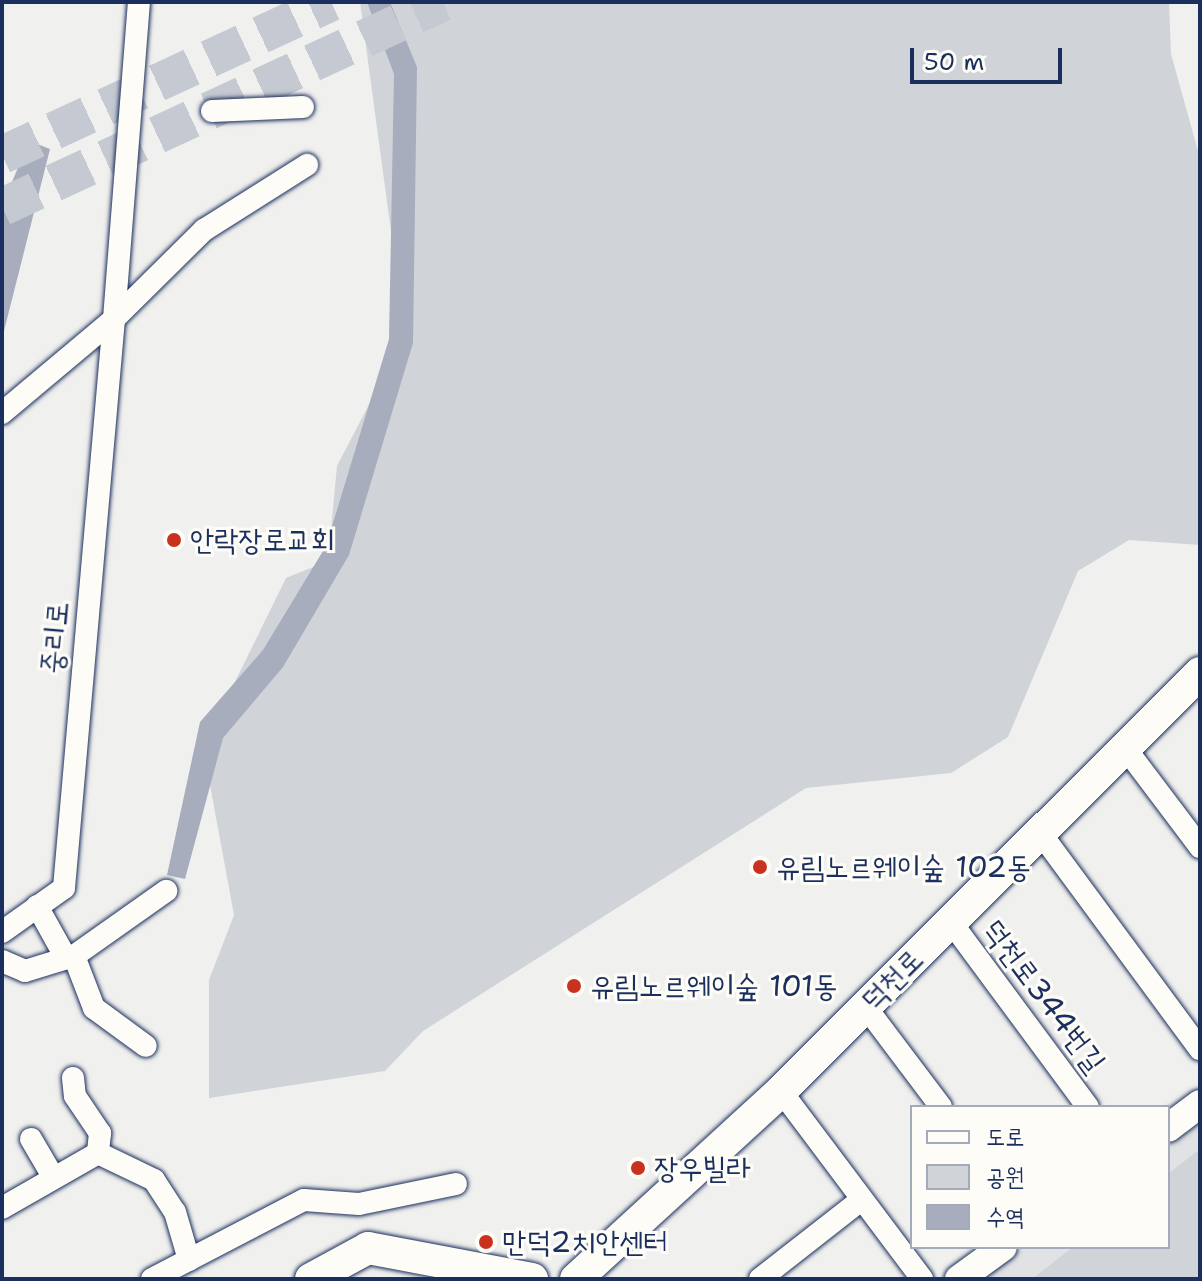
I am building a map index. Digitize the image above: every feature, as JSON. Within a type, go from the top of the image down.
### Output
[{"type":"main road","name":"덕천로","points":[[576,1279],[781,1091],[1123,745],[1200,673]]},
{"type":"main road","points":[[311,1279],[368,1248],[532,1279]]},
{"type":"street","name":"중리로","points":[[2,932],[64,888],[139,2]]},
{"type":"street","points":[[212,111],[303,107]]},
{"type":"street","points":[[2,413],[114,319],[204,230],[307,165]]},
{"type":"street","points":[[1123,745],[1200,847]]},
{"type":"street","points":[[1039,831],[1200,1049]]},
{"type":"street","points":[[2,961],[25,971],[70,957],[166,891]]},
{"type":"street","points":[[37,906],[70,957],[94,1008],[146,1046]]},
{"type":"street","name":"덕천로344번길","points":[[951,922],[1087,1105]]},
{"type":"street","points":[[865,1006],[939,1105]]},
{"type":"street","points":[[73,1078],[75,1096],[100,1133],[98,1153]]},
{"type":"street","points":[[781,1091],[922,1279]]},
{"type":"street","points":[[1170,1126],[1200,1104]]},
{"type":"street","points":[[31,1139],[52,1175]]},
{"type":"street","points":[[2,1208],[52,1175],[98,1153]]},
{"type":"street","points":[[98,1153],[154,1180],[175,1212],[189,1260]]},
{"type":"street","points":[[152,1279],[304,1200],[359,1204],[456,1184]]},
{"type":"street","points":[[760,1279],[861,1200]]},
{"type":"street","points":[[959,1279],[1000,1249]]},
{"type":"shaded area","points":[[1200,1115],[1200,1279],[982,1279],[1021,1249],[1170,1249],[1170,1138]]},
{"type":"green space","points":[[360,2],[1169,2],[1171,54],[1200,158],[1200,545],[1129,540],[1078,571],[1008,737],[951,773],[806,788],[423,1031],[385,1071],[209,1098],[209,980],[234,915],[203,747],[286,578],[328,561],[337,466],[405,335]]},
{"type":"green space","points":[[1200,1149],[1200,1279],[1032,1279],[1070,1249],[1170,1249],[1170,1172]]},
{"type":"water","points":[[367,2],[390,2],[417,67],[413,343],[349,555],[283,667],[223,738],[185,879],[167,875],[200,722],[263,650],[326,546],[389,339],[394,74]]},
{"type":"water","points":[[29,141],[50,149],[2,339],[2,206]]},
{"type":"tunnel","points":[[2,155],[331,2]]},
{"type":"tunnel","points":[[2,207],[443,2]]},
{"type":"place","name":"안락장로교회","points":[[174,540]]},
{"type":"place","name":"유림노르웨이숲 102동","points":[[760,867]]},
{"type":"place","name":"유림노르웨이숲 101동","points":[[574,986]]},
{"type":"place","name":"장우빌라","points":[[638,1168]]},
{"type":"place","name":"만덕2치안센터","points":[[486,1242]]}]
